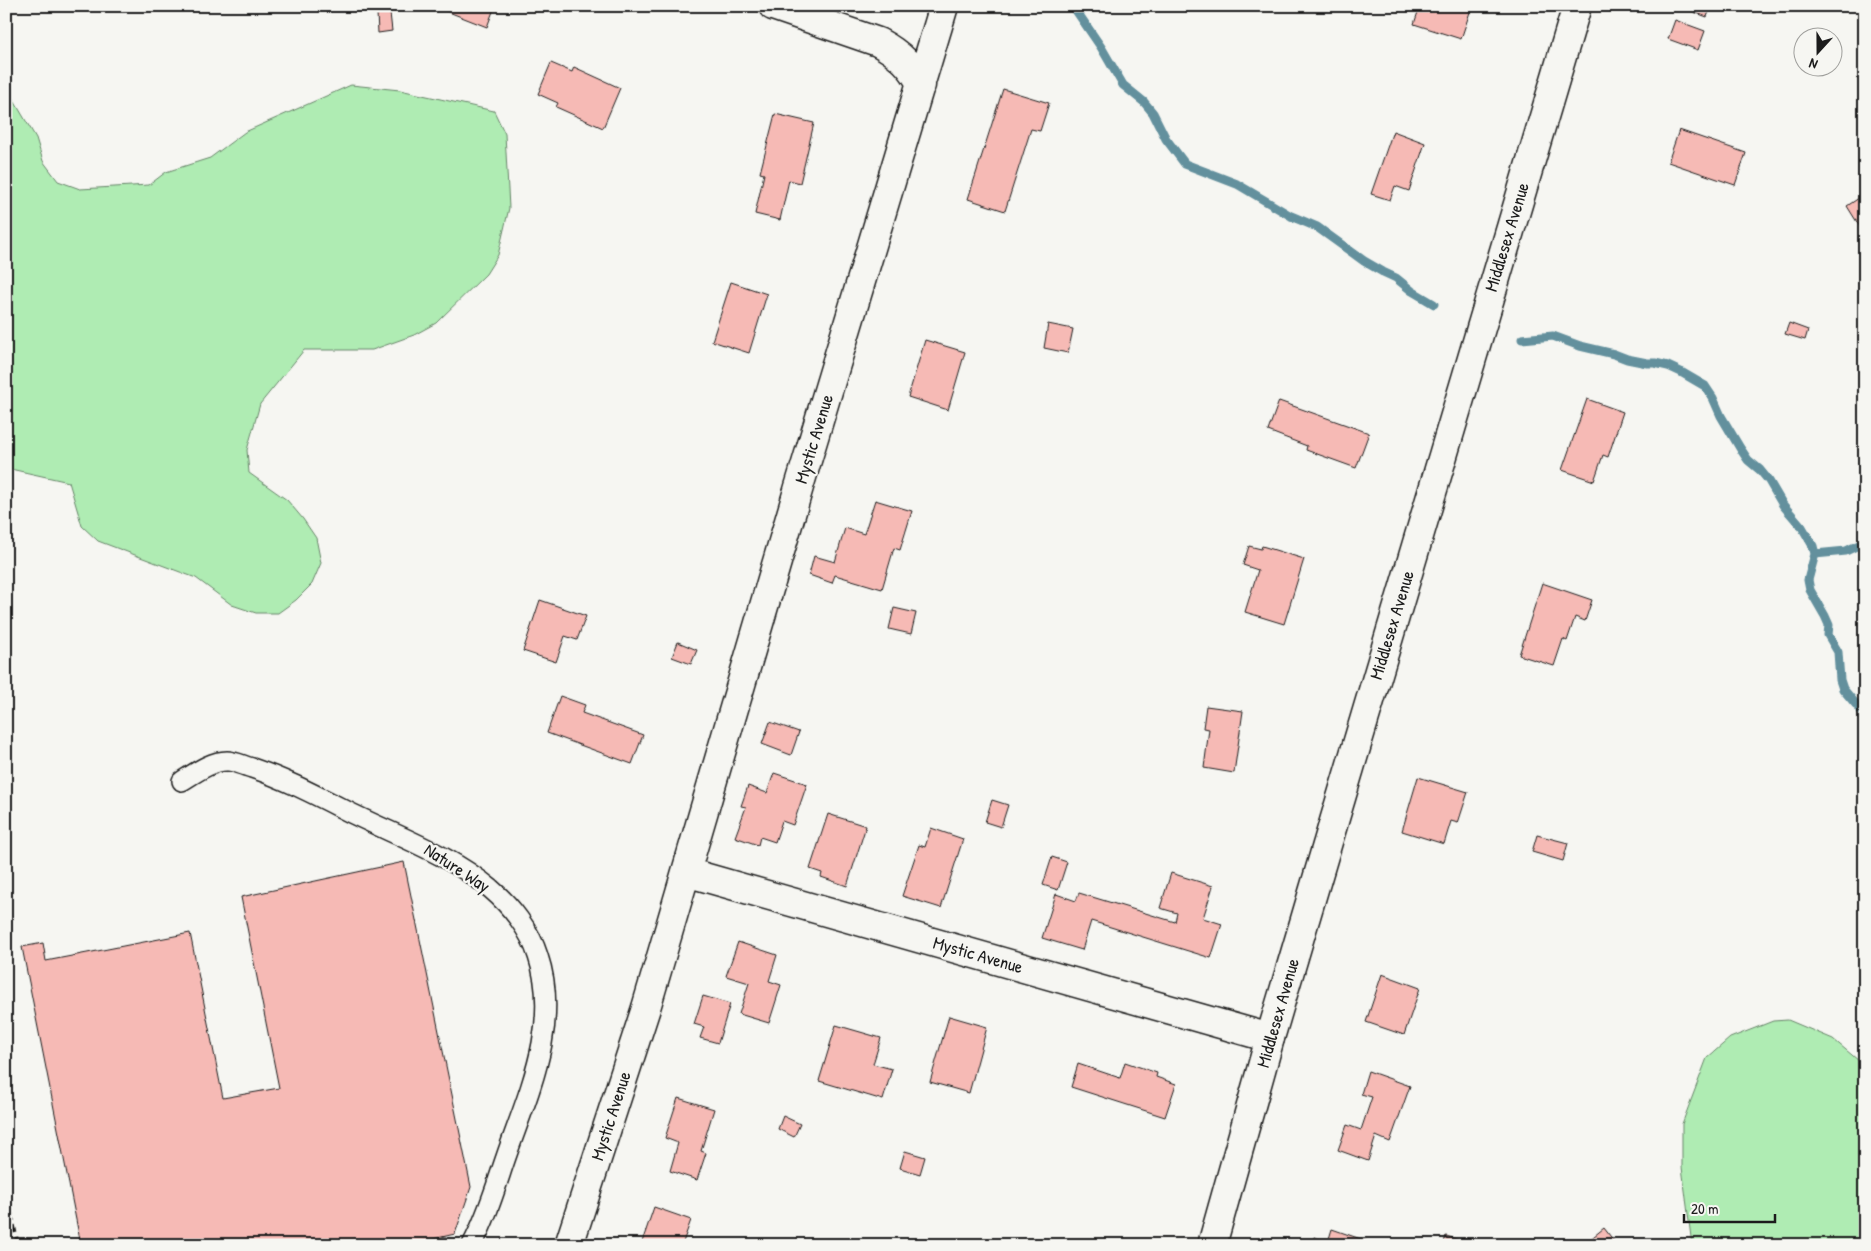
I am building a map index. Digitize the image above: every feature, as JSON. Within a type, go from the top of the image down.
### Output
[{"type":"street","points":[[773,6],[878,42],[909,64],[916,73],[921,85]]},
{"type":"street","name":"Mystic Avenue","points":[[569,1245],[646,1008],[799,487],[944,6]]},
{"type":"street","name":"Middlesex Avenue","points":[[1212,1245],[1270,1038],[1577,6]]},
{"type":"street","name":"Mystic Avenue","points":[[686,872],[1270,1038]]},
{"type":"lane","name":"Nature Way","points":[[182,781],[202,768],[225,761],[234,762],[283,779],[426,847],[470,873],[506,903],[527,932],[538,954],[544,976],[547,995],[546,1020],[534,1075],[524,1108],[485,1216],[472,1245]]},
{"type":"green space","points":[[351,85],[400,90],[494,111],[505,134],[509,208],[498,255],[486,274],[436,323],[414,335],[372,350],[304,350],[260,404],[247,450],[249,473],[287,500],[303,519],[316,538],[321,563],[312,584],[296,600],[278,613],[256,613],[232,605],[196,578],[98,541],[82,526],[69,482],[6,468],[6,87],[36,138],[43,161],[58,181],[80,189],[149,185],[166,172],[210,158],[245,132]]},
{"type":"green space","points":[[1788,1020],[1833,1039],[1865,1066],[1865,1245],[1692,1245],[1682,1167],[1682,1124],[1707,1058],[1730,1038],[1773,1021]]},
{"type":"building","points":[[299,6],[323,6],[299,10]]},
{"type":"building","points":[[442,6],[495,6],[487,27],[441,9]]},
{"type":"building","points":[[1420,6],[1472,6],[1461,39],[1414,24]]},
{"type":"building","points":[[1678,6],[1711,6],[1707,17]]},
{"type":"building","points":[[377,13],[390,13],[392,31],[378,33]]},
{"type":"building","points":[[1675,20],[1705,31],[1698,50],[1668,39]]},
{"type":"building","points":[[551,63],[572,72],[574,67],[620,88],[603,128],[556,107],[558,103],[538,94]]},
{"type":"building","points":[[1003,89],[1049,103],[1040,131],[1031,129],[1005,211],[968,199]]},
{"type":"building","points":[[775,114],[814,123],[800,183],[789,180],[780,220],[755,214],[764,174],[760,173]]},
{"type":"building","points":[[1679,130],[1746,153],[1735,185],[1668,162]]},
{"type":"building","points":[[1393,131],[1425,143],[1409,191],[1395,186],[1390,200],[1371,194]]},
{"type":"building","points":[[1865,194],[1865,235],[1847,206]]},
{"type":"building","points":[[731,282],[767,294],[749,353],[712,341]]},
{"type":"building","points":[[1789,323],[1808,330],[1805,340],[1785,334]]},
{"type":"building","points":[[1048,324],[1073,329],[1068,353],[1044,348]]},
{"type":"building","points":[[925,340],[965,352],[948,410],[908,397]]},
{"type":"building","points":[[1587,399],[1623,412],[1608,457],[1603,455],[1594,481],[1562,470]]},
{"type":"building","points":[[1279,401],[1369,433],[1356,468],[1306,450],[1307,446],[1268,431]]},
{"type":"building","points":[[875,500],[912,511],[900,550],[894,548],[882,589],[835,575],[832,583],[809,575],[814,556],[835,562],[845,528],[864,534]]},
{"type":"building","points":[[1249,546],[1261,549],[1262,546],[1304,559],[1284,624],[1245,612],[1258,570],[1243,565]]},
{"type":"building","points":[[1542,583],[1592,600],[1585,621],[1575,617],[1567,641],[1563,639],[1554,666],[1519,655]]},
{"type":"building","points":[[540,600],[586,616],[577,640],[565,636],[556,662],[523,651]]},
{"type":"building","points":[[894,608],[916,613],[911,634],[889,629]]},
{"type":"building","points":[[678,642],[697,650],[691,664],[672,657]]},
{"type":"building","points":[[560,696],[585,705],[582,713],[643,735],[632,764],[547,733]]},
{"type":"building","points":[[1206,706],[1243,711],[1234,773],[1204,768],[1209,729],[1203,728]]},
{"type":"building","points":[[770,722],[799,732],[791,755],[762,744]]},
{"type":"building","points":[[774,773],[807,784],[793,825],[782,821],[775,842],[760,837],[758,845],[735,837],[746,807],[741,806],[748,786],[767,793]]},
{"type":"building","points":[[1418,777],[1468,792],[1458,823],[1451,821],[1444,844],[1402,831]]},
{"type":"building","points":[[992,800],[1008,805],[1001,827],[985,822]]},
{"type":"building","points":[[828,814],[866,826],[847,886],[821,877],[822,873],[810,869]]},
{"type":"building","points":[[931,828],[963,839],[941,908],[902,896],[919,845],[925,847]]},
{"type":"building","points":[[1537,835],[1568,843],[1563,861],[1532,852]]},
{"type":"building","points":[[1052,857],[1067,862],[1058,890],[1043,885]]},
{"type":"building","points":[[404,862],[471,1187],[455,1234],[406,1245],[81,1245],[22,947],[43,943],[46,961],[190,933],[223,1098],[279,1088],[241,897]]},
{"type":"building","points":[[1171,873],[1213,886],[1203,918],[1222,924],[1211,958],[1091,921],[1082,950],[1042,938],[1056,894],[1076,901],[1079,893],[1175,922],[1177,913],[1160,908]]},
{"type":"building","points":[[738,942],[777,955],[769,981],[781,985],[769,1023],[739,1014],[749,983],[726,976]]},
{"type":"building","points":[[1382,974],[1420,988],[1404,1035],[1366,1022]]},
{"type":"building","points":[[703,996],[730,1004],[718,1043],[700,1038],[704,1027],[694,1024]]},
{"type":"building","points":[[949,1016],[987,1027],[969,1093],[930,1082]]},
{"type":"building","points":[[836,1025],[881,1038],[873,1064],[892,1069],[883,1100],[819,1081]]},
{"type":"building","points":[[1125,1062],[1157,1073],[1156,1077],[1176,1084],[1165,1117],[1071,1087],[1078,1064],[1120,1078]]},
{"type":"building","points":[[1368,1071],[1410,1086],[1390,1142],[1376,1136],[1368,1161],[1338,1150],[1347,1125],[1361,1130],[1372,1097],[1361,1094]]},
{"type":"building","points":[[678,1098],[714,1109],[701,1151],[706,1153],[697,1180],[670,1171],[678,1143],[665,1138]]},
{"type":"building","points":[[783,1116],[800,1124],[794,1137],[778,1129]]},
{"type":"building","points":[[905,1151],[925,1157],[920,1174],[900,1168]]},
{"type":"building","points":[[654,1207],[691,1220],[682,1245],[641,1245]]},
{"type":"building","points":[[1604,1228],[1617,1245],[1583,1245]]},
{"type":"building","points":[[1332,1229],[1378,1245],[1311,1245],[1314,1237],[1328,1242]]},
{"type":"building","points":[[1446,1236],[1477,1245],[1443,1245]]},
{"type":"waterway","points":[[1073,6],[1101,47],[1123,85],[1144,102],[1153,113],[1166,139],[1185,164],[1237,184],[1291,216],[1317,227],[1364,261],[1396,278],[1412,291],[1434,304]]},
{"type":"waterway","points":[[1522,339],[1553,336],[1580,346],[1627,359],[1668,366],[1705,386],[1748,460],[1769,481],[1783,505],[1802,527],[1813,546],[1815,554],[1808,580],[1810,590],[1829,625],[1828,635],[1838,652],[1840,680],[1843,689],[1865,715]]},
{"type":"waterway","points":[[1815,554],[1846,551],[1865,542]]},
{"type":"railway","points":[[6,1190],[18,1245]]}]
